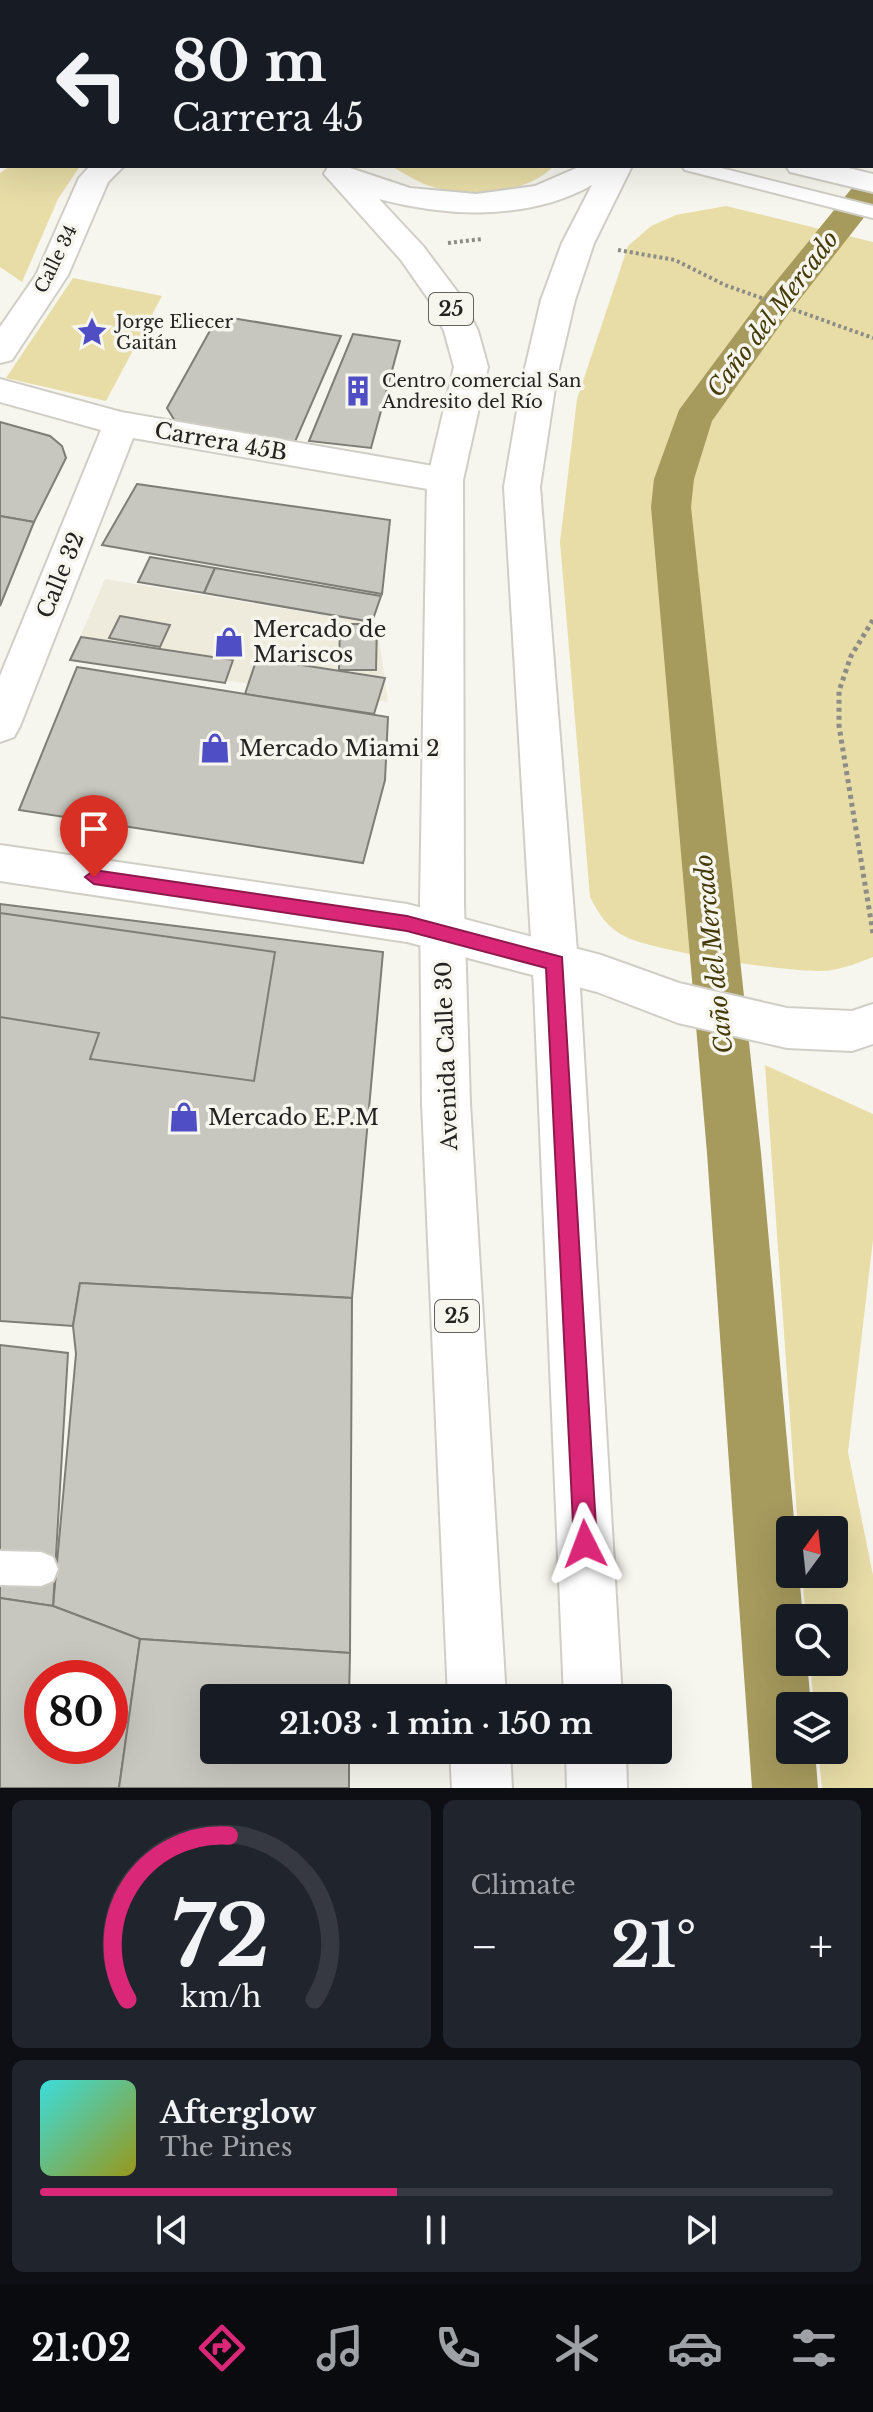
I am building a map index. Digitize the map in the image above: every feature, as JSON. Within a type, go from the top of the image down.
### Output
[{"type":"main road","name":"Calle 34","points":[[8,343],[52,275],[94,178],[106,168]]},
{"type":"main road","points":[[333,170],[404,197],[482,203],[556,190],[600,168]]},
{"type":"main road","points":[[592,1684],[555,962],[522,487],[539,381],[558,300],[578,243],[616,168]]},
{"type":"main road","points":[[809,168],[873,183]]},
{"type":"main road","name":"Avenida Calle 30","points":[[333,170],[412,253],[445,298],[461,331],[471,367],[445,480],[443,933],[446,1103],[476,1684]]},
{"type":"main road","points":[[0,298],[8,343]]},
{"type":"main road","name":"Carrera 45B","points":[[0,390],[121,424],[445,480]]},
{"type":"main road","name":"Calle 32","points":[[0,726],[121,424]]},
{"type":"main road","points":[[0,863],[407,923],[601,974],[678,1003],[787,1028],[866,1035]]},
{"type":"main road","points":[[481,1764],[482,1788]]},
{"type":"main road","points":[[596,1764],[597,1788]]},
{"type":"lane","points":[[699,168],[873,212]]},
{"type":"lane","points":[[0,1568],[41,1569]]},
{"type":"path","points":[[604,248],[675,260],[725,285],[873,338]]},
{"type":"path","points":[[873,620],[851,656],[839,691],[839,726],[873,933]]},
{"type":"shaded area","points":[[7,168],[79,168],[58,199],[22,282],[0,267],[0,173]]},
{"type":"shaded area","points":[[395,168],[551,168],[526,184],[492,192],[456,192],[424,184]]},
{"type":"shaded area","points":[[726,206],[873,242],[873,957],[832,970],[761,966],[642,943],[609,925],[590,897],[560,542],[577,399],[628,246],[651,226],[676,215]]},
{"type":"shaded area","points":[[73,278],[162,296],[106,401],[6,378]]},
{"type":"shaded area","name":"Mercado de Mariscos","points":[[105,579],[377,624],[388,702],[70,660]]},
{"type":"shaded area","points":[[765,1065],[873,1114],[873,1240],[848,1452],[873,1575],[873,1788],[822,1788],[819,1764],[848,1764],[848,1692],[813,1692],[811,1676],[848,1676],[848,1604],[805,1604],[803,1588],[848,1588],[848,1516],[797,1516]]},
{"type":"building","points":[[232,318],[341,336],[294,444],[181,431],[167,408],[212,327]]},
{"type":"building","name":"Centro comercial San Andresito del Río","points":[[353,334],[400,341],[371,448],[309,441]]},
{"type":"building","points":[[0,422],[50,436],[62,446],[66,458],[34,522],[0,516]]},
{"type":"building","points":[[137,484],[390,520],[382,594],[102,545]]},
{"type":"building","points":[[0,516],[34,522],[0,606]]},
{"type":"building","points":[[150,557],[215,568],[204,593],[138,582]]},
{"type":"building","points":[[215,568],[381,596],[372,622],[204,593]]},
{"type":"building","points":[[120,616],[170,625],[160,647],[109,638]]},
{"type":"building","points":[[340,624],[377,624],[376,670],[339,670]]},
{"type":"building","points":[[81,637],[233,660],[225,683],[70,660]]},
{"type":"building","points":[[257,658],[385,678],[374,714],[245,694]]},
{"type":"building","name":"Mercado Miami 2","points":[[77,667],[388,717],[385,780],[363,863],[19,810]]},
{"type":"building","name":"Mercado E.P.M","points":[[0,904],[383,952],[352,1298],[80,1283],[73,1326],[0,1321]]},
{"type":"building","points":[[0,913],[275,952],[254,1081],[90,1059],[99,1033],[0,1017]]},
{"type":"building","points":[[80,1283],[352,1298],[350,1653],[140,1639],[53,1606],[76,1354],[73,1326]]},
{"type":"building","points":[[0,1345],[68,1353],[53,1606],[0,1598]]},
{"type":"building","points":[[0,1598],[53,1606],[140,1639],[128,1724],[128,1660],[24,1660],[24,1764],[122,1764],[119,1788],[0,1788]]},
{"type":"building","points":[[140,1639],[350,1653],[349,1684],[200,1684],[200,1764],[349,1764],[349,1788],[119,1788],[122,1764],[128,1764],[128,1724]]},
{"type":"waterway","name":"Caño del Mercado","points":[[785,1788],[734,1153],[671,507],[674,479],[693,419],[773,309],[873,184]]},
{"type":"place","name":"Jorge Eliecer Gaitán","points":[[92,332]]},
{"type":"place","name":"Centro comercial San Andresito del Río","points":[[358,391]]},
{"type":"place","name":"Mercado de Mariscos","points":[[229,642]]},
{"type":"place","name":"Mercado Miami 2","points":[[215,748]]},
{"type":"place","name":"Mercado E.P.M","points":[[184,1117]]},
{"type":"route","points":[[94,877],[407,923],[555,962],[585,1544]]}]
